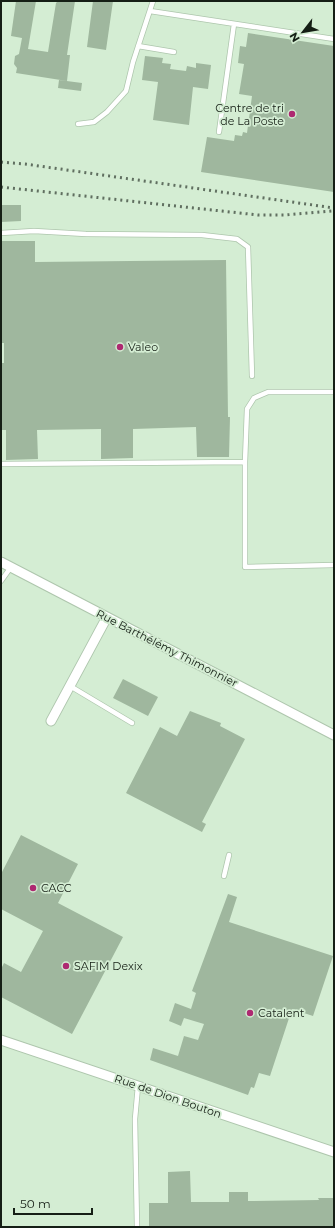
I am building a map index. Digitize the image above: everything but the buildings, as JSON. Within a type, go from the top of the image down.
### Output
[{"type":"street","name":"Rue Barthélémy Thimonnier","points":[[1,562],[334,735]]},
{"type":"street","points":[[52,721],[107,617]]},
{"type":"street","name":"Rue de Dion Bouton","points":[[1,1040],[334,1152]]},
{"type":"lane","points":[[78,124],[94,122],[107,112],[126,91],[138,46],[153,1]]},
{"type":"lane","points":[[150,11],[334,39]]},
{"type":"lane","points":[[219,132],[234,24]]},
{"type":"lane","points":[[138,46],[174,52]]},
{"type":"lane","points":[[1,233],[34,231],[86,234],[202,235],[237,239],[248,247],[252,376]]},
{"type":"lane","points":[[334,392],[268,392],[254,398],[247,409],[245,462],[245,567],[334,565]]},
{"type":"lane","points":[[1,464],[245,462]]},
{"type":"lane","points":[[1,581],[11,566]]},
{"type":"lane","points":[[70,686],[132,723]]},
{"type":"lane","points":[[224,876],[229,855]]},
{"type":"lane","points":[[137,1227],[135,1120],[138,1086]]},
{"type":"railway","points":[[1,162],[25,164],[334,208]]},
{"type":"railway","points":[[1,187],[258,215],[285,215],[332,211]]},
{"type":"place","name":"Centre de tri de La Poste","points":[[292,114]]},
{"type":"place","name":"Valeo","points":[[120,347]]},
{"type":"place","name":"CACC","points":[[33,888]]},
{"type":"place","name":"SAFIM Dexix","points":[[66,966]]},
{"type":"place","name":"Catalent","points":[[250,1013]]}]
